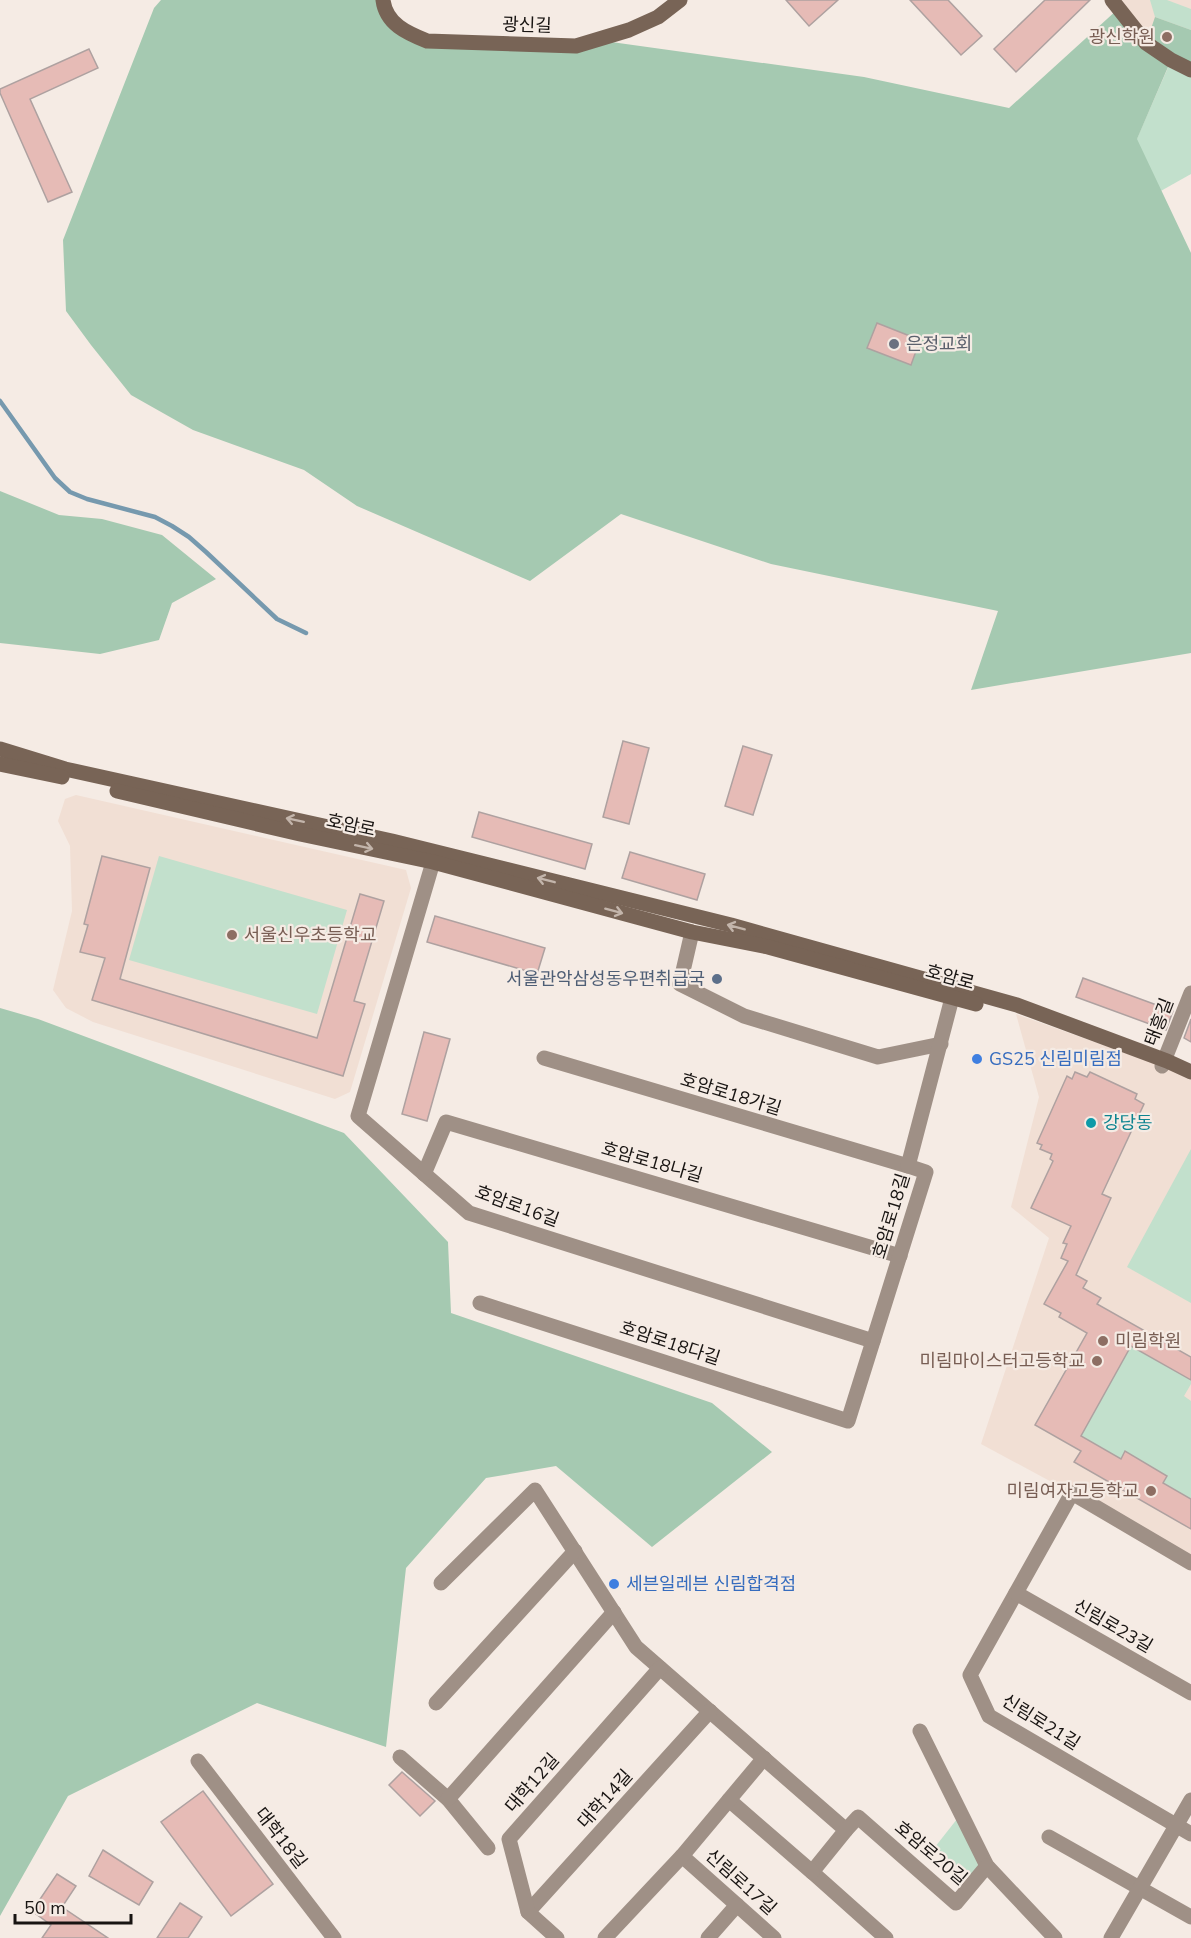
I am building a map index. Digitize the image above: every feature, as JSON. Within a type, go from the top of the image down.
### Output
[{"type":"main road","name":"광신길","points":[[383,0],[395,25],[427,41],[576,46],[629,30],[658,17],[680,0]]},
{"type":"main road","points":[[1112,0],[1146,43],[1171,60],[1191,69]]},
{"type":"main road","points":[[0,749],[65,769],[392,841],[731,925],[1017,1005],[1191,1072]]},
{"type":"main road","name":"호암로","points":[[0,764],[300,834],[433,862],[692,932],[768,947],[1016,1014],[1163,1063],[1191,1079]]},
{"type":"street","name":"호암로16길","points":[[433,862],[358,1116],[469,1213],[873,1341]]},
{"type":"street","points":[[692,932],[680,984],[744,1016],[878,1057],[940,1044]]},
{"type":"street","name":"태흥길","points":[[1163,1063],[1191,993]]},
{"type":"street","name":"호암로18길","points":[[848,1421],[926,1172],[908,1166],[952,998]]},
{"type":"street","name":"호암로18가길","points":[[544,1058],[908,1166]]},
{"type":"street","name":"호암로18나길","points":[[424,1174],[446,1122],[900,1256]]},
{"type":"street","name":"호암로18다길","points":[[480,1302],[848,1421]]},
{"type":"street","points":[[441,1583],[535,1490],[636,1647],[846,1830],[812,1872]]},
{"type":"street","points":[[1016,1593],[1072,1493],[1191,1563]]},
{"type":"street","points":[[436,1703],[575,1551]]},
{"type":"street","name":"신림로23길","points":[[1016,1593],[1191,1694]]},
{"type":"street","name":"신림로21길","points":[[1016,1593],[970,1675],[989,1716],[1191,1834]]},
{"type":"street","points":[[447,1798],[614,1612]]},
{"type":"street","name":"대학12길","points":[[528,1912],[509,1839],[660,1668]]},
{"type":"street","name":"대학14길","points":[[528,1912],[710,1711]]},
{"type":"street","name":"호암로20길","points":[[920,1731],[987,1866],[1055,1938]]},
{"type":"street","points":[[400,1757],[447,1798],[488,1848]]},
{"type":"street","points":[[605,1938],[682,1856],[764,1758]]},
{"type":"street","name":"대학18길","points":[[198,1761],[334,1938]]},
{"type":"street","points":[[729,1800],[886,1938]]},
{"type":"street","points":[[1111,1938],[1191,1800]]},
{"type":"street","name":"호암로20길","points":[[846,1830],[858,1816],[956,1903],[987,1866]]},
{"type":"street","points":[[1049,1837],[1191,1917]]},
{"type":"street","name":"신림로17길","points":[[682,1856],[774,1938]]},
{"type":"street","points":[[708,1938],[738,1905]]},
{"type":"street","points":[[528,1912],[557,1938]]},
{"type":"shaded area","name":"광신학원","points":[[1112,0],[1191,0],[1191,70],[1166,57]]},
{"type":"shaded area","name":"서울신우초등학교","points":[[76,795],[406,870],[411,888],[350,1092],[335,1099],[93,1022],[66,1008],[53,990],[72,911],[70,846],[58,821],[65,799]]},
{"type":"shaded area","name":"미림학원","points":[[1016,1014],[1162,1066],[1191,1079],[1191,1563],[1072,1493],[981,1444],[1049,1238],[1011,1207],[1039,1097]]},
{"type":"green space","points":[[161,0],[383,0],[410,34],[597,40],[864,77],[1009,108],[1118,9],[1146,43],[1155,17],[1191,30],[1191,70],[1171,60],[1137,139],[1191,253],[1191,653],[971,690],[998,611],[771,564],[621,514],[530,581],[357,506],[304,470],[193,430],[131,395],[66,311],[63,240],[154,8]]},
{"type":"green space","points":[[1150,0],[1167,0],[1191,9],[1191,30],[1155,17]]},
{"type":"green space","points":[[1170,63],[1191,73],[1191,174],[1159,192],[1135,143]]},
{"type":"green space","points":[[0,491],[59,515],[102,519],[162,535],[216,579],[172,603],[159,640],[100,654],[0,643]]},
{"type":"green space","points":[[159,856],[347,910],[317,1014],[129,960]]},
{"type":"green space","points":[[0,1008],[38,1019],[344,1133],[448,1242],[451,1313],[712,1403],[772,1452],[652,1547],[556,1466],[486,1478],[406,1568],[386,1747],[257,1703],[68,1796],[0,1916]]},
{"type":"green space","points":[[1191,1149],[1191,1303],[1127,1267]]},
{"type":"green space","points":[[1131,1346],[1191,1380],[1184,1396],[1191,1401],[1191,1499],[1163,1483],[1167,1476],[1126,1452],[1121,1459],[1078,1435],[1090,1419]]},
{"type":"green space","points":[[961,1814],[987,1866],[974,1882],[935,1847]]},
{"type":"building","points":[[786,0],[838,0],[809,26]]},
{"type":"building","points":[[910,0],[948,0],[982,36],[961,55]]},
{"type":"building","points":[[1045,0],[1090,0],[1016,72],[994,49]]},
{"type":"building","points":[[89,49],[98,68],[30,99],[72,192],[48,202],[0,89]]},
{"type":"building","name":"은정교회","points":[[877,323],[920,340],[911,365],[867,348]]},
{"type":"building","points":[[623,741],[649,748],[629,824],[603,817]]},
{"type":"building","points":[[743,746],[772,755],[753,815],[725,806]]},
{"type":"building","points":[[479,812],[592,844],[585,869],[472,837]]},
{"type":"building","points":[[630,852],[705,874],[697,900],[622,878]]},
{"type":"building","points":[[102,856],[150,868],[120,979],[317,1038],[360,894],[384,901],[354,1001],[365,1004],[343,1076],[92,1000],[105,958],[80,952],[88,925],[84,924]]},
{"type":"building","points":[[435,916],[545,948],[537,974],[427,942]]},
{"type":"building","points":[[1083,978],[1173,1011],[1166,1030],[1076,997]]},
{"type":"building","points":[[1191,1019],[1191,1042],[1184,1038]]},
{"type":"building","points":[[424,1032],[450,1039],[427,1121],[402,1114]]},
{"type":"building","points":[[1075,1072],[1087,1077],[1090,1072],[1137,1094],[1135,1099],[1144,1104],[1102,1194],[1111,1198],[1076,1275],[1087,1281],[1083,1288],[1101,1298],[1097,1304],[1191,1357],[1191,1380],[1131,1346],[1081,1436],[1121,1459],[1125,1451],[1167,1476],[1163,1483],[1191,1499],[1191,1529],[1074,1462],[1081,1451],[1035,1425],[1087,1333],[1059,1317],[1061,1313],[1044,1304],[1068,1261],[1061,1258],[1067,1244],[1063,1243],[1071,1226],[1031,1208],[1053,1161],[1050,1159],[1052,1154],[1040,1149],[1042,1145],[1037,1143],[1067,1076],[1072,1079]]},
{"type":"building","points":[[402,1772],[435,1801],[420,1816],[389,1785]]},
{"type":"building","points":[[203,1791],[273,1884],[231,1916],[161,1822]]},
{"type":"building","points":[[103,1850],[153,1882],[139,1905],[89,1876]]},
{"type":"building","points":[[57,1874],[76,1886],[62,1907],[108,1938],[42,1938],[51,1925],[32,1911]]},
{"type":"building","points":[[180,1903],[202,1917],[188,1938],[157,1938]]},
{"type":"waterway","points":[[0,401],[55,478],[70,492],[87,499],[155,517],[172,526],[206,552],[277,619],[306,633]]},
{"type":"place","name":"광신학원","points":[[1167,37]]},
{"type":"place","name":"은정교회","points":[[894,344]]},
{"type":"place","name":"서울신우초등학교","points":[[232,935]]},
{"type":"place","name":"서울관악삼성동우편취급국","points":[[717,979]]},
{"type":"place","name":"GS25 신림미림점","points":[[977,1059]]},
{"type":"place","name":"강당동","points":[[1091,1123]]},
{"type":"place","name":"미림학원","points":[[1103,1341]]},
{"type":"place","name":"미림마이스터고등학교","points":[[1097,1361]]},
{"type":"place","name":"미림여자고등학교","points":[[1151,1491]]},
{"type":"place","name":"세븐일레븐 신림합격점","points":[[614,1584]]}]
